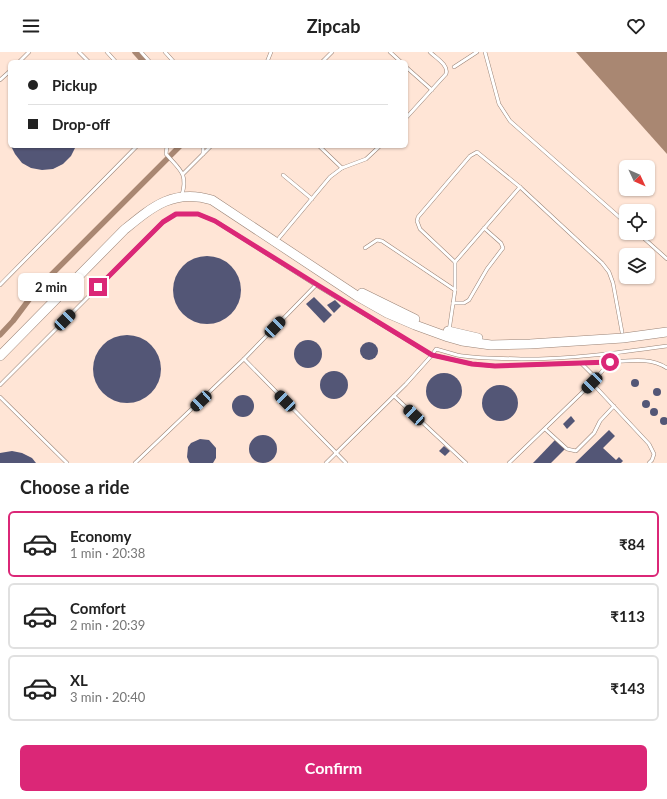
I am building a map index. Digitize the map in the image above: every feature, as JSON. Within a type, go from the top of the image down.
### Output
[{"type":"main road","points":[[0,356],[19,333],[120,226],[142,208],[156,199],[201,190],[214,194],[359,291],[417,320],[449,331],[478,338],[530,339],[622,332],[667,326]]},
{"type":"main road","points":[[182,193],[212,200],[357,296],[408,322],[448,337],[462,341],[491,345],[623,338],[667,332]]},
{"type":"main road","points":[[0,348],[19,333]]},
{"type":"lane","points":[[21,60],[29,52]]},
{"type":"lane","points":[[79,52],[87,60]]},
{"type":"lane","points":[[107,52],[114,60]]},
{"type":"lane","points":[[141,52],[148,60]]},
{"type":"lane","points":[[165,52],[172,60]]},
{"type":"lane","points":[[324,60],[332,52]]},
{"type":"lane","points":[[390,52],[399,60]]},
{"type":"lane","points":[[408,116],[446,74],[447,71],[445,66],[430,52]]},
{"type":"lane","points":[[454,67],[477,52]]},
{"type":"lane","points":[[485,52],[500,104],[510,121],[619,217]]},
{"type":"lane","points":[[408,69],[432,90]]},
{"type":"lane","points":[[0,80],[8,72]]},
{"type":"lane","points":[[0,285],[135,148]]},
{"type":"lane","points":[[166,148],[166,154],[183,174],[185,179],[182,193]]},
{"type":"lane","points":[[203,148],[203,154]]},
{"type":"lane","points":[[183,174],[209,148]]},
{"type":"lane","points":[[322,148],[342,168]]},
{"type":"lane","points":[[279,238],[330,177],[342,168],[366,159],[378,148]]},
{"type":"lane","points":[[455,262],[420,228],[417,221],[418,217],[470,156],[477,152],[481,153],[520,187],[595,256],[609,272],[613,283],[622,332]]},
{"type":"lane","points":[[283,175],[312,199]]},
{"type":"lane","points":[[449,331],[455,290],[455,262],[520,187]]},
{"type":"lane","points":[[0,385],[163,222],[176,214],[198,214],[215,221],[432,355],[472,364],[495,366],[641,360],[652,362],[667,368]]},
{"type":"lane","points":[[453,303],[464,303],[469,300],[487,269],[503,248],[501,243],[484,228]]},
{"type":"lane","points":[[365,248],[377,240],[382,241],[455,290]]},
{"type":"lane","points":[[646,240],[667,258]]},
{"type":"lane","points":[[135,463],[244,359],[316,284]]},
{"type":"lane","points":[[326,463],[394,396],[436,349],[456,355],[466,356],[554,359],[601,355],[667,346]]},
{"type":"lane","points":[[244,359],[346,463]]},
{"type":"lane","points":[[509,463],[592,383],[610,362]]},
{"type":"lane","points":[[581,363],[596,378]]},
{"type":"lane","points":[[592,383],[652,449],[654,454],[649,463]]},
{"type":"lane","points":[[394,396],[466,463]]},
{"type":"lane","points":[[0,397],[67,463]]},
{"type":"lane","points":[[545,429],[567,449],[576,451],[591,436],[600,421],[614,406]]},
{"type":"shaded area","points":[[576,52],[667,52],[667,154]]},
{"type":"building","points":[[12,148],[75,148],[71,156],[63,164],[53,169],[42,170],[31,168],[22,163]]},
{"type":"building","points":[[207,256],[220,259],[231,266],[238,277],[241,290],[238,303],[231,314],[220,321],[207,324],[194,321],[183,314],[176,303],[173,290],[176,277],[183,266],[194,259]]},
{"type":"building","points":[[314,297],[332,315],[324,323],[306,304]]},
{"type":"building","points":[[335,300],[341,306],[334,313],[327,305]]},
{"type":"building","points":[[127,335],[140,338],[151,345],[158,356],[161,369],[158,382],[151,393],[140,400],[127,403],[114,400],[103,393],[96,382],[93,369],[96,356],[103,345],[114,338]]},
{"type":"building","points":[[308,340],[318,344],[322,354],[318,364],[308,368],[298,364],[294,354],[298,344]]},
{"type":"building","points":[[369,342],[375,345],[378,351],[375,357],[369,360],[363,357],[360,351],[363,345]]},
{"type":"building","points":[[334,371],[344,375],[348,385],[344,395],[334,399],[324,395],[320,385],[324,375]]},
{"type":"building","points":[[448,373],[457,378],[461,384],[461,398],[457,404],[448,409],[440,409],[431,404],[427,398],[426,387],[431,378],[437,374]]},
{"type":"building","points":[[633,379],[637,379],[639,383],[637,387],[633,387],[631,385],[631,381]]},
{"type":"building","points":[[504,385],[513,390],[517,396],[517,410],[513,416],[504,421],[496,421],[487,416],[483,410],[482,399],[487,390],[493,386]]},
{"type":"building","points":[[655,388],[659,388],[661,392],[659,396],[655,396],[653,394],[653,390]]},
{"type":"building","points":[[243,395],[251,398],[254,406],[251,414],[243,417],[235,414],[232,406],[235,398]]},
{"type":"building","points":[[644,400],[648,400],[650,404],[648,408],[644,408],[642,406],[642,402]]},
{"type":"building","points":[[652,408],[656,408],[658,412],[656,416],[652,416],[650,414],[650,410]]},
{"type":"building","points":[[571,416],[575,421],[567,429],[563,424]]},
{"type":"building","points":[[664,417],[667,418],[667,424],[664,425],[661,424],[660,421],[661,418]]},
{"type":"building","points":[[609,430],[615,436],[603,448],[616,460],[619,457],[623,461],[621,463],[575,463]]},
{"type":"building","points":[[263,435],[273,439],[277,449],[273,459],[263,463],[253,459],[249,449],[253,439]]},
{"type":"building","points":[[200,439],[209,440],[216,448],[216,458],[213,463],[189,462],[187,457],[188,447],[191,443]]},
{"type":"building","points":[[555,440],[565,449],[551,463],[533,463]]},
{"type":"building","points":[[444,446],[450,451],[445,456],[439,451]]},
{"type":"building","points":[[12,451],[22,453],[32,458],[36,463],[0,463],[0,453]]},
{"type":"waterway","points":[[135,52],[142,60]]},
{"type":"waterway","points":[[0,335],[13,321],[37,289],[178,148]]},
{"type":"route","points":[[98,287],[163,222],[176,214],[198,214],[215,221],[432,355],[453,361],[495,366],[610,362]]}]
